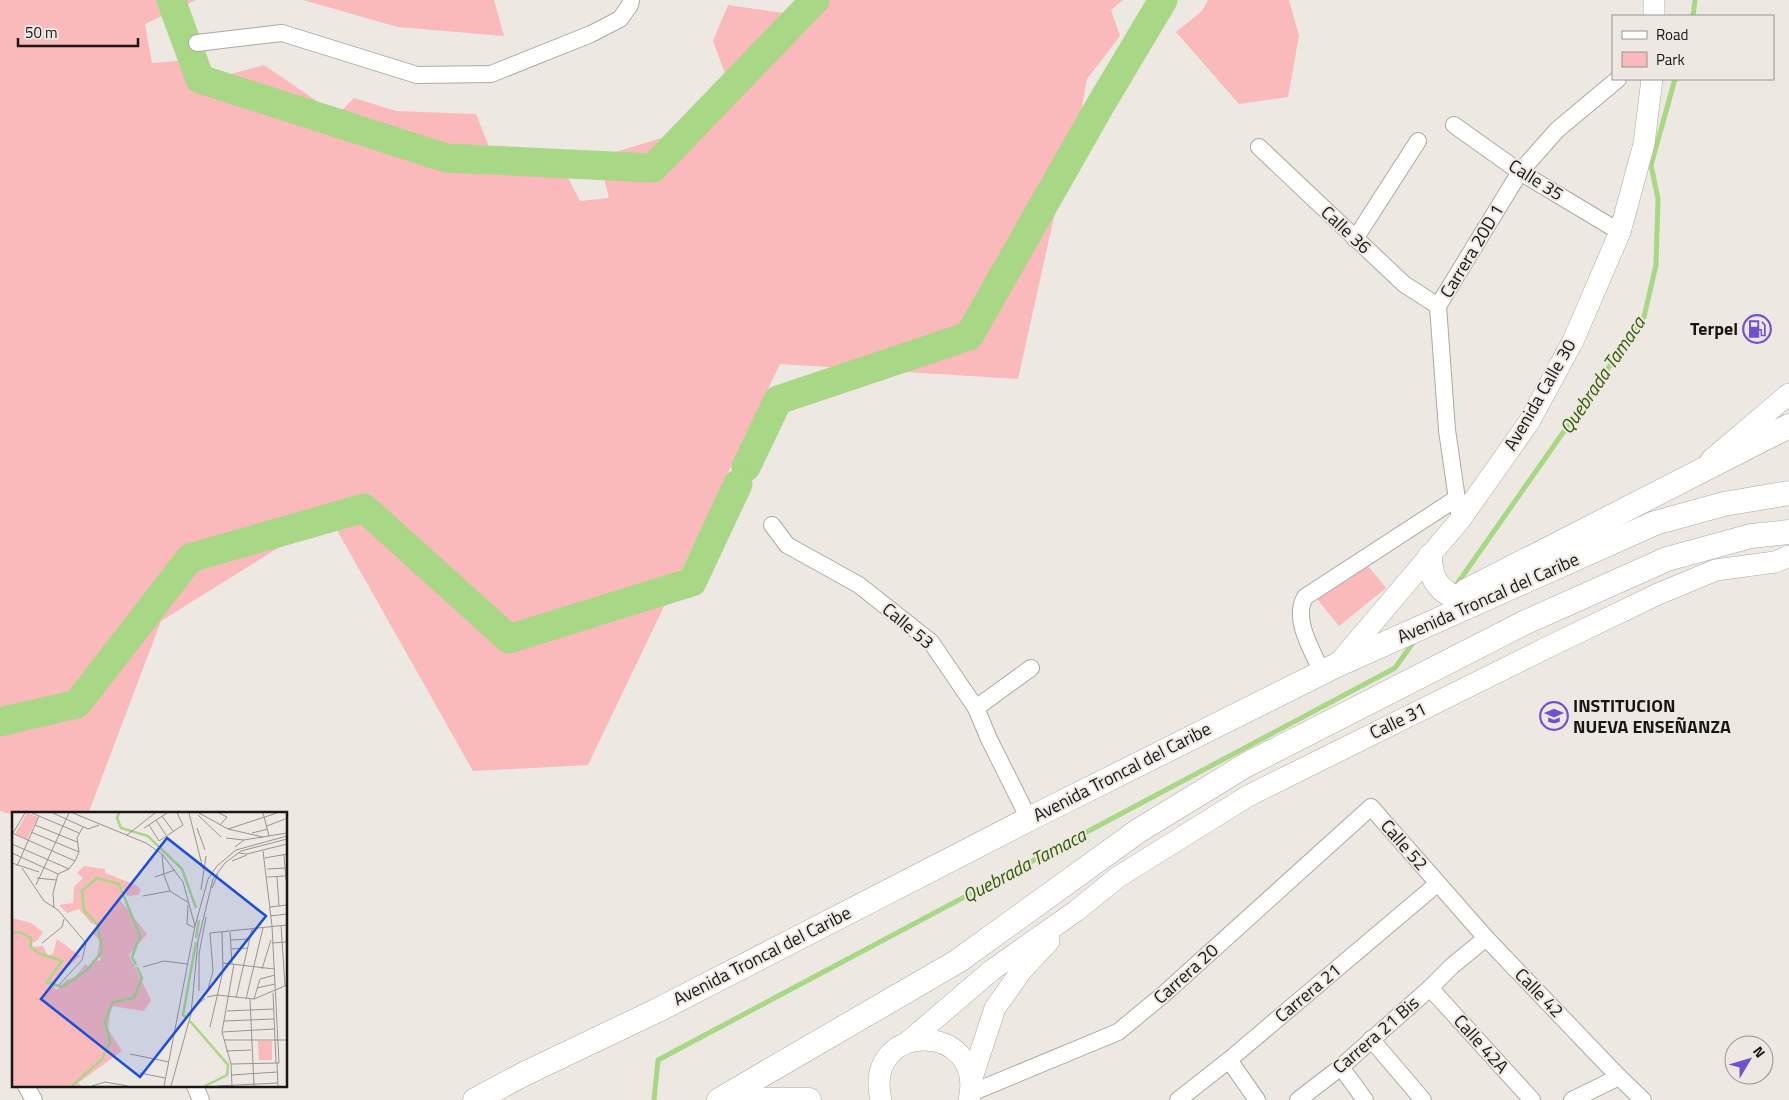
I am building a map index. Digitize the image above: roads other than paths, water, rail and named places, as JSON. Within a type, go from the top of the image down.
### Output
[{"type":"highway","points":[[1329,669],[1454,597],[1789,426]]},
{"type":"highway","name":"Avenida Troncal del Caribe","points":[[475,1100],[524,1074],[658,1010],[1029,819],[1329,669],[1655,523],[1724,504],[1789,493]]},
{"type":"highway","name":"Avenida Troncal del Caribe","points":[[719,1100],[958,961],[1138,831],[1246,764],[1526,622],[1667,559],[1751,536],[1789,532]]},
{"type":"highway","points":[[1430,556],[1432,576],[1437,585],[1454,597]]},
{"type":"highway","points":[[750,1100],[809,1100]]},
{"type":"main road","points":[[1654,0],[1654,15]]},
{"type":"main road","name":"Avenida Calle 30","points":[[1329,669],[1460,520],[1529,422],[1573,340],[1620,232],[1644,144],[1652,80]]},
{"type":"main road","points":[[1694,475],[1789,394]]},
{"type":"main road","name":"Calle 31","points":[[1738,568],[1775,562],[1789,556]]},
{"type":"main road","name":"Calle 31","points":[[1076,911],[1118,877],[1248,796],[1658,594],[1716,570],[1789,565]]},
{"type":"main road","points":[[909,1041],[992,970],[1076,911]]},
{"type":"main road","points":[[970,1091],[995,1008],[1022,970],[1076,911]]},
{"type":"main road","points":[[881,1100],[878,1089],[882,1065],[898,1046],[923,1038],[937,1040],[950,1046],[960,1055],[968,1067],[970,1091]]},
{"type":"street","points":[[197,43],[282,33],[417,75],[491,74],[591,34],[620,19],[631,3]]},
{"type":"street","name":"Carrera 20D 1","points":[[1460,520],[1447,430],[1438,306],[1520,172],[1557,130],[1617,80]]},
{"type":"street","name":"Calle 35","points":[[1454,124],[1520,172],[1620,232]]},
{"type":"street","points":[[1355,239],[1418,141]]},
{"type":"street","name":"Calle 36","points":[[1259,147],[1404,284],[1438,306]]},
{"type":"street","points":[[1329,669],[1304,632],[1300,604],[1305,597],[1457,498]]},
{"type":"street","name":"Calle 53","points":[[772,525],[787,545],[859,586],[931,642],[976,708],[989,739],[1029,819]]},
{"type":"street","points":[[976,708],[1031,668]]},
{"type":"street","name":"Calle 52","points":[[1371,807],[1437,884]]},
{"type":"street","name":"Carrera 20","points":[[970,1091],[1118,1032],[1164,994],[1371,807]]},
{"type":"street","name":"Calle 42","points":[[1437,884],[1486,938],[1643,1100]]},
{"type":"street","name":"Carrera 21","points":[[1178,1100],[1229,1060],[1437,884]]},
{"type":"street","name":"Carrera 21 Bis","points":[[1298,1100],[1341,1067],[1452,966],[1486,938]]},
{"type":"street","name":"Calle 42A","points":[[1430,988],[1532,1100]]},
{"type":"street","points":[[1370,1039],[1423,1100]]},
{"type":"street","points":[[1229,1060],[1257,1100]]},
{"type":"street","points":[[1341,1067],[1365,1100]]},
{"type":"street","points":[[1572,1100],[1619,1077]]},
{"type":"street","points":[[27,1088],[34,1100]]},
{"type":"street","points":[[196,1088],[201,1100]]},
{"type":"waterway","points":[[171,0],[200,79],[446,158],[653,168],[815,0]]},
{"type":"waterway","points":[[746,467],[778,400],[969,336],[1101,104],[1163,0]]},
{"type":"waterway","name":"Quebrada Tamaca","points":[[1693,15],[1695,0]]},
{"type":"waterway","name":"Quebrada Tamaca","points":[[1457,584],[1644,317],[1656,265],[1658,199],[1651,165],[1675,80]]},
{"type":"waterway","points":[[0,722],[77,704],[190,558],[364,508],[509,639],[692,582],[738,484]]},
{"type":"waterway","name":"Quebrada Tamaca","points":[[654,1100],[658,1060],[1395,668],[1415,640]]},
{"type":"place","name":"Terpel","points":[[1757,329]]},
{"type":"place","name":"INSTITUCION NUEVA ENSEÑANZA","points":[[1554,716]]}]
